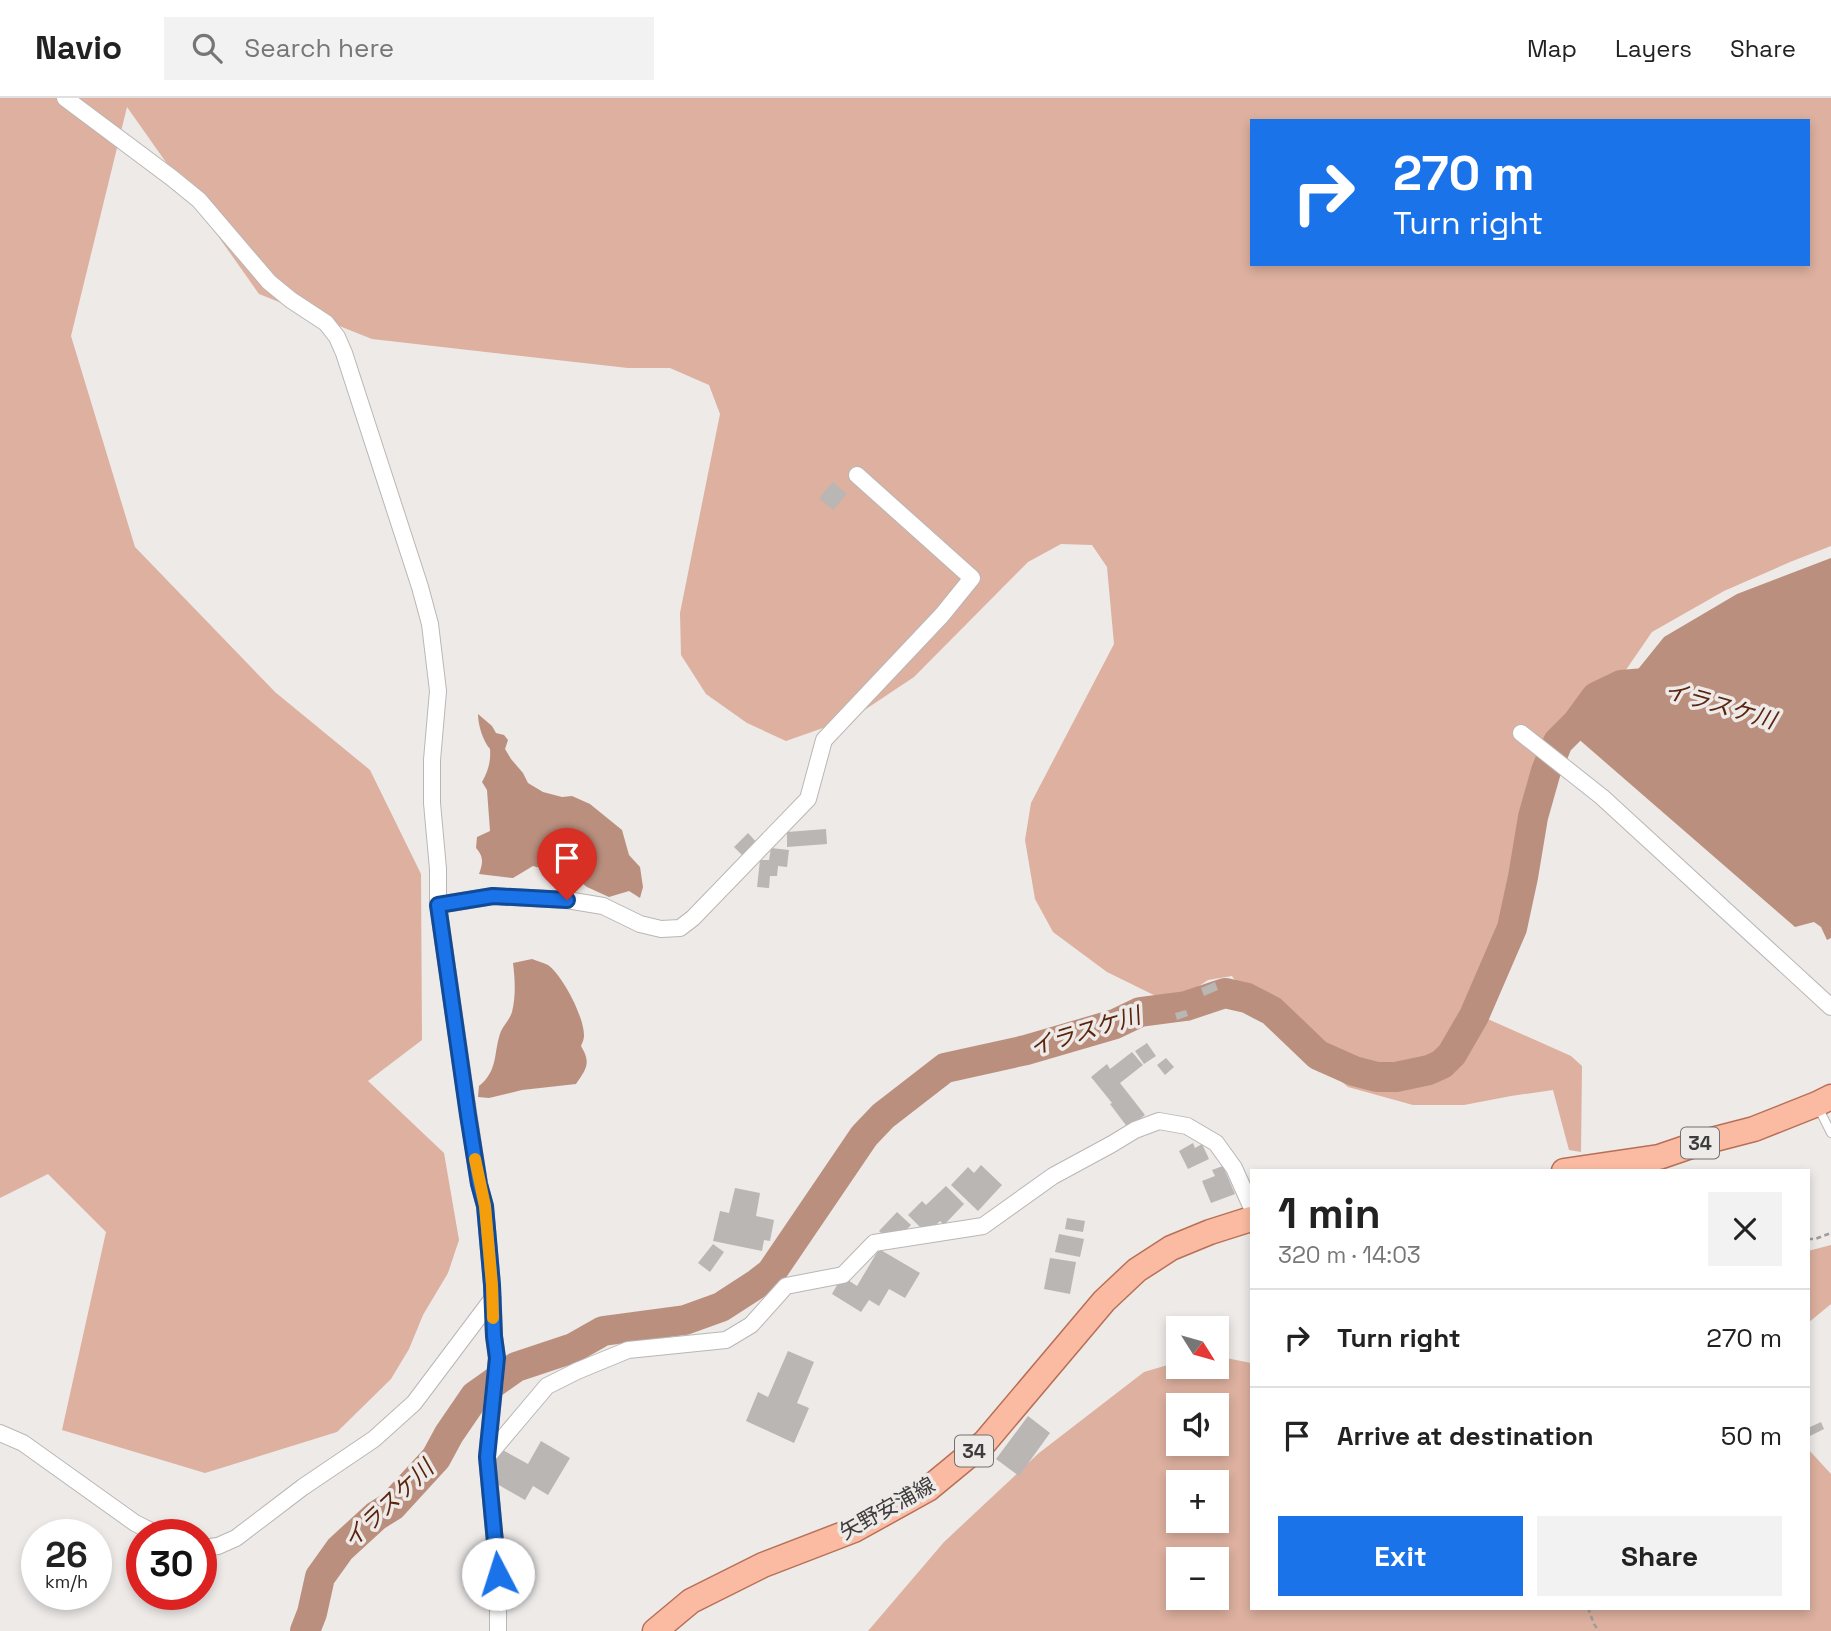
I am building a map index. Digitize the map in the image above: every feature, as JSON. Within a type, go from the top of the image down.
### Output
[{"type":"main road","name":"34","points":[[1577,1169],[1659,1157],[1754,1129],[1824,1100]]},
{"type":"main road","name":"矢野安浦線","points":[[655,1631],[691,1601],[763,1565],[854,1530],[928,1489],[985,1442],[1104,1301],[1137,1270],[1171,1248],[1210,1231],[1250,1219]]},
{"type":"street","points":[[65,98],[199,200],[269,282],[326,323],[337,337],[393,503],[430,624],[438,691],[432,760],[438,905],[479,1184],[485,1206],[493,1298],[497,1358],[487,1457],[498,1574],[498,1631]]},
{"type":"street","points":[[438,905],[493,896],[567,900],[603,906],[640,923],[661,929],[680,928],[693,918],[808,799],[824,740],[942,615],[972,578],[857,475]]},
{"type":"street","points":[[1521,733],[1602,797],[1831,1007]]},
{"type":"street","points":[[487,1457],[547,1387],[577,1371],[628,1350],[726,1340],[751,1325],[786,1286],[843,1275],[874,1243],[983,1226],[1053,1176],[1135,1130],[1158,1121],[1187,1126],[1216,1143],[1234,1168],[1250,1204]]},
{"type":"street","points":[[217,1546],[236,1538],[293,1494],[374,1439],[414,1403],[493,1298]]},
{"type":"street","points":[[0,1433],[23,1443],[129,1519]]},
{"type":"lane","points":[[1824,1100],[1831,1133]]},
{"type":"path","points":[[1810,1239],[1831,1233]]},
{"type":"path","points":[[1589,1610],[1599,1631]]},
{"type":"shaded area","points":[[0,98],[1831,98],[1831,546],[1724,591],[1652,632],[1621,677],[1585,703],[1560,731],[1539,774],[1495,958],[1472,1012],[1571,1056],[1582,1066],[1581,1152],[1569,1150],[1553,1090],[1464,1105],[1413,1105],[1348,1087],[1253,1008],[1232,976],[1208,980],[1184,996],[1166,1001],[1107,972],[1053,932],[1035,899],[1025,840],[1031,803],[1114,644],[1107,567],[1092,545],[1061,544],[1028,562],[914,677],[854,717],[786,741],[747,723],[706,694],[681,655],[680,613],[720,414],[709,385],[670,368],[628,368],[372,339],[259,294],[127,107],[71,336],[135,547],[275,692],[370,770],[421,874],[422,1040],[368,1081],[444,1153],[459,1240],[448,1273],[423,1315],[409,1349],[391,1379],[337,1432],[205,1473],[62,1430],[106,1232],[48,1174],[0,1198]]},
{"type":"shaded area","points":[[1831,1245],[1831,1304],[1810,1321],[1810,1250]]},
{"type":"shaded area","points":[[1229,1359],[1250,1363],[1250,1610],[1810,1610],[1810,1451],[1831,1474],[1831,1631],[868,1631],[944,1542],[1039,1453],[1144,1372],[1166,1366],[1166,1379],[1229,1379]]},
{"type":"water","points":[[1831,558],[1831,938],[1827,940],[1821,927],[1814,922],[1795,927],[1575,736],[1601,707],[1618,694],[1664,637],[1737,594]]},
{"type":"water","points":[[478,714],[496,733],[504,735],[508,740],[505,749],[528,783],[543,792],[562,797],[572,796],[590,804],[622,830],[629,855],[640,867],[643,887],[640,898],[629,891],[609,897],[577,879],[533,866],[513,878],[479,874],[482,860],[476,848],[477,837],[490,831],[487,790],[482,782],[489,766],[490,749],[481,733]]},
{"type":"water","points":[[532,959],[554,970],[572,997],[583,1027],[584,1038],[581,1046],[587,1061],[585,1069],[576,1084],[522,1090],[489,1098],[478,1097],[479,1086],[493,1067],[501,1031],[512,1012],[515,988],[513,963]]},
{"type":"building","points":[[833,482],[847,494],[833,510],[819,498]]},
{"type":"building","points":[[826,829],[827,844],[787,847],[787,832]]},
{"type":"building","points":[[748,833],[758,844],[744,857],[734,847]]},
{"type":"building","points":[[771,848],[789,850],[787,867],[778,866],[777,876],[770,876],[769,888],[757,887],[760,860],[769,860]]},
{"type":"building","points":[[1215,982],[1218,990],[1204,996],[1201,988]]},
{"type":"building","points":[[1186,1010],[1188,1016],[1177,1020],[1175,1013]]},
{"type":"building","points":[[1147,1043],[1156,1056],[1144,1064],[1135,1051]]},
{"type":"building","points":[[1132,1052],[1143,1065],[1120,1083],[1145,1115],[1128,1128],[1091,1077],[1107,1064],[1110,1069]]},
{"type":"building","points":[[1166,1058],[1174,1067],[1165,1075],[1157,1065]]},
{"type":"building","points":[[1193,1143],[1195,1148],[1202,1144],[1209,1159],[1188,1169],[1179,1151]]},
{"type":"building","points":[[981,1165],[1002,1185],[978,1211],[951,1185],[968,1167],[974,1173]]},
{"type":"building","points":[[1223,1166],[1235,1194],[1211,1203],[1202,1181],[1215,1176],[1212,1170]]},
{"type":"building","points":[[946,1186],[964,1204],[944,1225],[940,1221],[927,1234],[908,1215],[922,1201],[926,1205]]},
{"type":"building","points":[[735,1188],[760,1193],[756,1216],[774,1220],[770,1241],[764,1240],[762,1251],[713,1241],[720,1211],[729,1213]]},
{"type":"building","points":[[897,1212],[911,1225],[893,1244],[879,1231]]},
{"type":"building","points":[[1067,1218],[1085,1221],[1083,1232],[1065,1229]]},
{"type":"building","points":[[1059,1234],[1084,1239],[1080,1257],[1055,1252]]},
{"type":"building","points":[[713,1244],[724,1252],[710,1272],[698,1263]]},
{"type":"building","points":[[879,1249],[920,1273],[905,1298],[889,1289],[879,1306],[869,1300],[861,1312],[832,1294],[842,1276],[857,1286]]},
{"type":"building","points":[[1050,1258],[1076,1262],[1070,1294],[1044,1289]]},
{"type":"building","points":[[788,1351],[814,1362],[797,1403],[809,1408],[794,1443],[746,1421],[758,1392],[768,1397]]},
{"type":"building","points":[[1028,1416],[1050,1433],[1019,1476],[996,1459]]},
{"type":"building","points":[[1821,1422],[1824,1429],[1810,1436],[1810,1427]]},
{"type":"building","points":[[541,1441],[570,1458],[548,1495],[533,1486],[525,1500],[485,1477],[501,1449],[528,1464]]},
{"type":"waterway","name":"イラスケ川","points":[[305,1631],[320,1577],[340,1549],[376,1516],[392,1506],[436,1458],[475,1396],[516,1367],[573,1348],[603,1331],[685,1320],[721,1307],[758,1283],[771,1273],[864,1136],[883,1116],[945,1068],[1026,1050],[1115,1024],[1140,1012],[1186,1006],[1225,993],[1247,998],[1272,1011],[1318,1055],[1354,1071],[1377,1077],[1396,1077],[1429,1070],[1442,1064],[1452,1054],[1474,1016],[1512,928],[1533,817],[1546,771],[1558,742],[1577,723],[1596,697],[1621,685],[1666,685]]},
{"type":"slow traffic","points":[[475,1159],[485,1206],[493,1318]]},
{"type":"route","points":[[498,1574],[487,1457],[497,1358],[485,1206],[468,1115],[438,905],[493,896],[567,900]]}]
